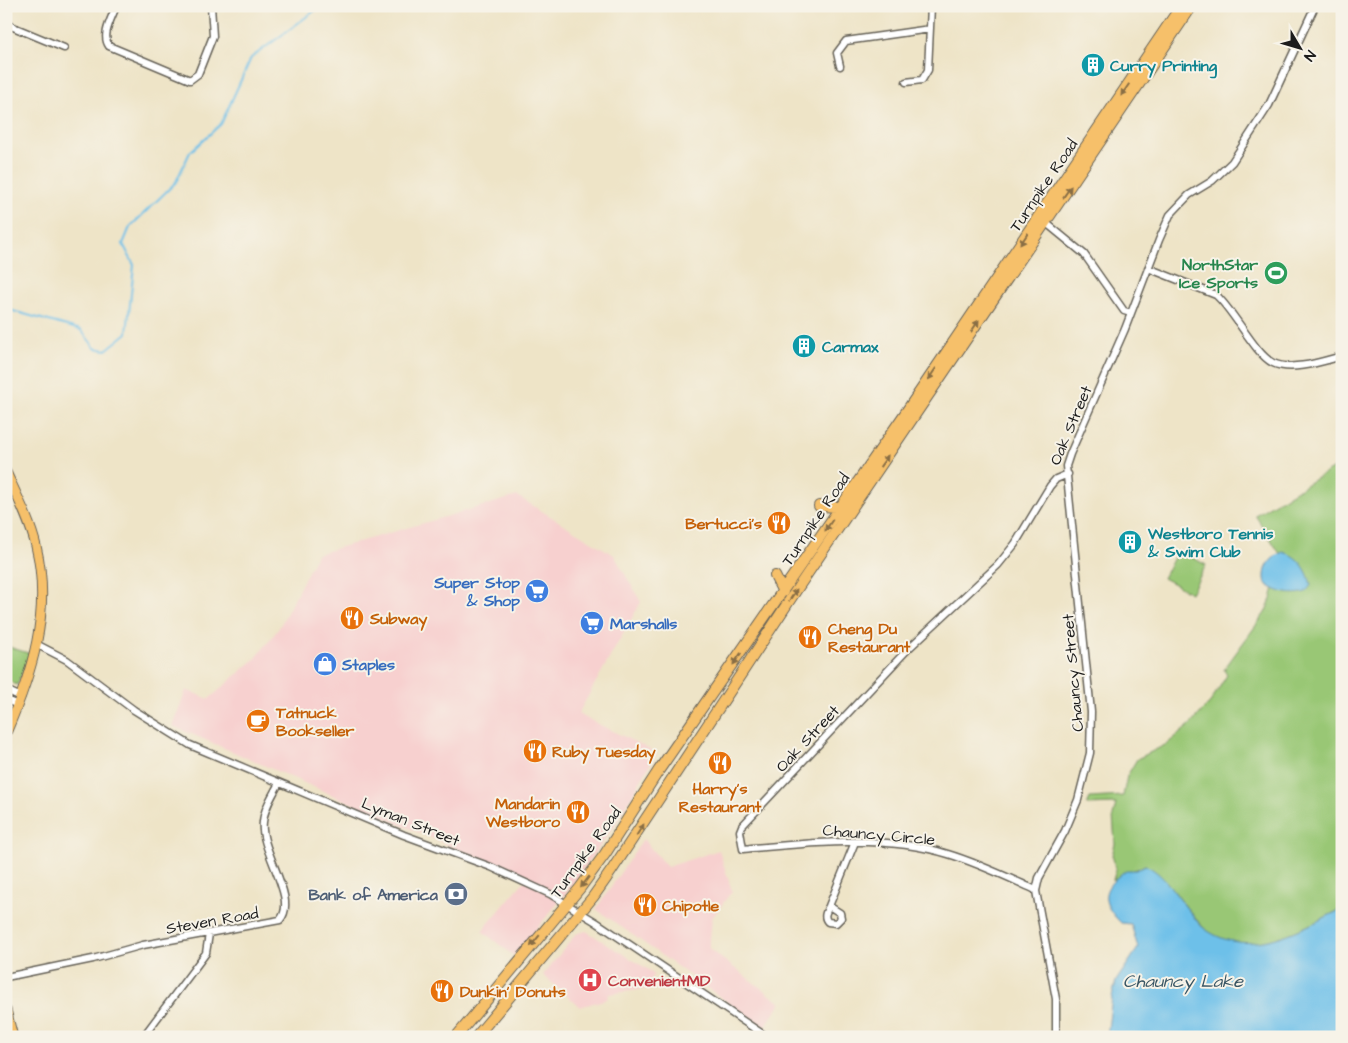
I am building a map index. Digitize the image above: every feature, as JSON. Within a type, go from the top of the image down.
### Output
[{"type":"highway","name":"Turnpike Road","points":[[456,1037],[567,904],[601,860],[659,770],[783,592],[1181,6]]},
{"type":"highway","name":"Turnpike Road","points":[[476,1037],[593,897],[640,830],[799,586],[1192,6]]},
{"type":"highway","points":[[819,506],[841,507]]},
{"type":"highway","points":[[776,576],[783,592]]},
{"type":"main road","points":[[6,472],[36,545],[41,572],[42,611],[38,645],[20,701],[6,733]]},
{"type":"main road","points":[[6,1010],[13,1037]]},
{"type":"street","points":[[116,6],[107,32],[106,42],[109,46],[190,80],[198,74],[214,36],[211,6]]},
{"type":"street","points":[[906,82],[918,82],[926,76],[931,6]]},
{"type":"street","name":"Oak Street","points":[[743,849],[740,831],[742,826],[908,649],[998,566],[1015,544],[1050,486],[1056,479],[1068,474],[1066,466],[1070,454],[1132,313],[1170,215],[1189,195],[1223,173],[1262,117],[1315,6]]},
{"type":"street","points":[[6,24],[64,48]]},
{"type":"street","points":[[840,66],[836,53],[846,41],[930,29]]},
{"type":"street","points":[[1046,222],[1084,254],[1124,311],[1132,313]]},
{"type":"street","points":[[1148,268],[1216,295],[1225,303],[1262,354],[1274,364],[1298,365],[1342,356]]},
{"type":"street","name":"Chauncy Street","points":[[1056,1037],[1057,1012],[1054,985],[1036,890],[1044,866],[1077,806],[1084,780],[1091,739],[1091,712],[1068,474]]},
{"type":"street","name":"Lyman Street","points":[[38,645],[67,660],[134,710],[190,745],[404,835],[505,873],[567,904],[767,1037]]},
{"type":"street","points":[[6,690],[20,701]]},
{"type":"street","points":[[6,700],[20,701]]},
{"type":"street","name":"Steven Road","points":[[6,977],[93,959],[143,946],[275,923],[283,916],[286,899],[268,852],[263,832],[266,810],[279,783]]},
{"type":"street","name":"Chauncy Circle","points":[[743,849],[826,841],[925,849],[947,854],[1036,890]]},
{"type":"street","points":[[829,906],[855,842]]},
{"type":"street","points":[[143,1037],[206,953],[209,934]]},
{"type":"shaded area","points":[[517,496],[614,555],[641,602],[578,714],[657,753],[614,826],[567,892],[514,956],[482,931],[526,879],[173,726],[186,690],[209,699],[256,658],[279,628],[317,554]]},
{"type":"shaded area","points":[[643,839],[667,867],[719,850],[732,891],[712,918],[709,949],[781,1003],[764,1028],[596,909]]},
{"type":"shaded area","points":[[586,931],[649,970],[654,975],[645,989],[609,994],[607,999],[580,1007],[543,975],[576,934]]},
{"type":"green space","points":[[1342,463],[1342,909],[1291,933],[1254,943],[1235,943],[1218,938],[1203,927],[1166,882],[1145,865],[1122,874],[1113,880],[1116,869],[1112,855],[1115,844],[1113,816],[1116,804],[1087,805],[1090,798],[1123,796],[1127,776],[1137,759],[1167,744],[1191,724],[1211,701],[1227,675],[1224,670],[1227,665],[1265,613],[1271,599],[1282,557],[1255,515]]},
{"type":"green space","points":[[1178,550],[1206,565],[1191,593],[1163,578]]},
{"type":"green space","points":[[6,646],[31,654],[17,685],[6,680]]},
{"type":"water","points":[[1283,552],[1298,560],[1308,574],[1311,585],[1306,592],[1296,594],[1285,593],[1275,590],[1266,584],[1265,574],[1268,565],[1274,557]]},
{"type":"water","name":"Chauncy Lake","points":[[1145,865],[1162,877],[1202,927],[1222,938],[1239,942],[1257,942],[1292,933],[1342,909],[1342,1037],[1107,1037],[1116,981],[1138,948],[1131,924],[1121,923],[1114,915],[1106,901],[1106,895],[1112,883],[1126,870],[1136,870]]},
{"type":"waterway","points":[[6,309],[81,330],[95,348],[106,350],[127,333],[134,265],[123,244],[130,227],[176,182],[190,152],[221,124],[251,58],[321,6]]},
{"type":"place","name":"Curry Printing","points":[[1093,65]]},
{"type":"place","name":"NorthStar Ice Sports","points":[[1276,273]]},
{"type":"place","name":"Carmax","points":[[804,346]]},
{"type":"place","name":"Bertucci's","points":[[779,523]]},
{"type":"place","name":"Westboro Tennis & Swim Club","points":[[1130,542]]},
{"type":"place","name":"Super Stop & Shop","points":[[537,591]]},
{"type":"place","name":"Subway","points":[[352,618]]},
{"type":"place","name":"Marshalls","points":[[592,623]]},
{"type":"place","name":"Cheng Du Restaurant","points":[[810,637]]},
{"type":"place","name":"Staples","points":[[325,664]]},
{"type":"place","name":"Tatnuck Bookseller","points":[[258,721]]},
{"type":"place","name":"Ruby Tuesday","points":[[535,751]]},
{"type":"place","name":"Harry's Restaurant","points":[[720,763]]},
{"type":"place","name":"Mandarin Westboro","points":[[578,812]]},
{"type":"place","name":"Bank of America","points":[[456,894]]},
{"type":"place","name":"Chipotle","points":[[645,905]]},
{"type":"place","name":"ConvenientMD","points":[[590,980]]},
{"type":"place","name":"Dunkin' Donuts","points":[[442,991]]}]
